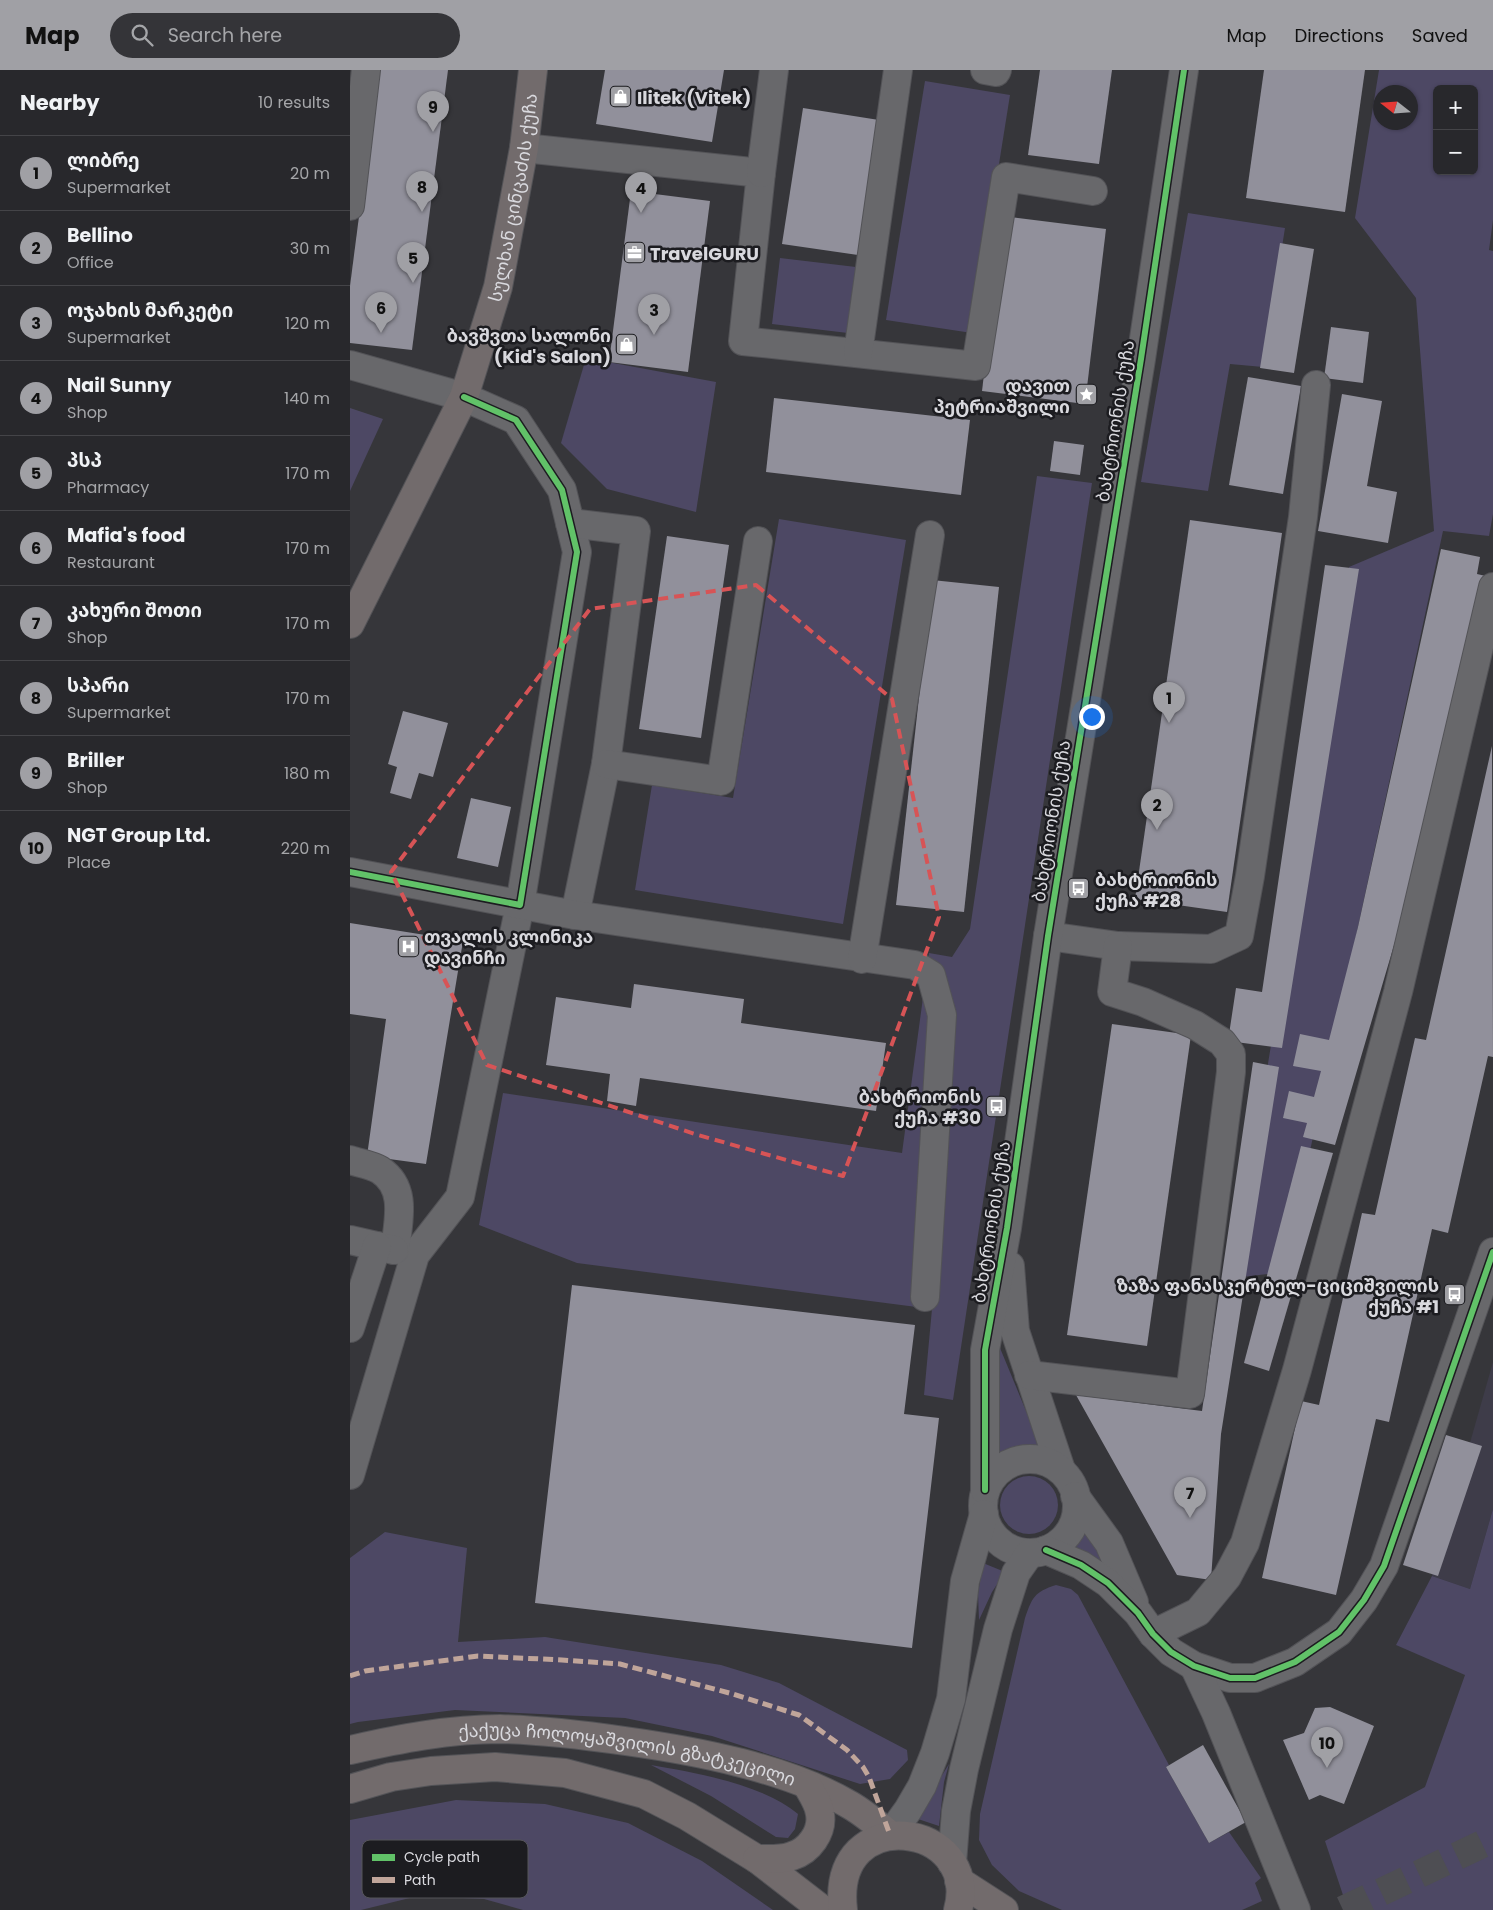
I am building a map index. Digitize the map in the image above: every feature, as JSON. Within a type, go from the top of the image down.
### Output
[{"type":"main road","name":"სულხან ცინცაძის ქუჩა","points":[[350,624],[464,397],[498,287],[524,148],[533,70]]},
{"type":"main road","name":"ქაქუცა ჩოლოყაშვილის გზატკეცილი","points":[[350,1750],[399,1739],[441,1733],[500,1730],[559,1732],[661,1746],[757,1768],[807,1785],[849,1804],[890,1834]]},
{"type":"main road","name":"ქაქუცა ჩოლოყაშვილის გზატკეცილი","points":[[350,1789],[391,1777],[432,1771],[495,1768],[566,1773],[644,1794],[710,1828],[757,1859],[823,1910]]},
{"type":"main road","points":[[757,1859],[790,1857],[802,1852],[812,1842],[818,1830],[820,1813],[807,1785]]},
{"type":"main road","points":[[842,1910],[843,1878],[849,1863],[872,1841],[890,1834],[908,1835],[926,1840],[941,1850],[956,1872],[1004,1910]]},
{"type":"main road","points":[[956,1872],[961,1900],[958,1910]]},
{"type":"street","points":[[350,206],[366,70]]},
{"type":"street","points":[[774,70],[743,342],[976,366],[1006,176],[1093,191]]},
{"type":"street","points":[[858,353],[898,70]]},
{"type":"street","points":[[985,70],[996,72],[996,70]]},
{"type":"street","name":"ბახტრიონის ქუჩა","points":[[985,1502],[985,1350],[1007,1228],[1048,936],[1139,369],[1184,70]]},
{"type":"street","points":[[524,148],[761,172]]},
{"type":"street","points":[[350,366],[464,397],[516,420],[562,490],[577,552],[520,905],[460,1197],[396,1250],[350,1328]]},
{"type":"street","points":[[1048,936],[1118,946],[1211,949],[1239,936],[1250,876],[1303,517],[1316,384]]},
{"type":"street","points":[[570,523],[636,531],[606,764],[575,915]]},
{"type":"street","points":[[862,959],[930,535]]},
{"type":"street","points":[[606,764],[721,781],[758,541]]},
{"type":"street","points":[[1146,1623],[1198,1612],[1226,1577],[1245,1543],[1297,1370],[1398,992],[1493,587]]},
{"type":"street","points":[[350,872],[575,915],[862,959],[915,965],[931,975],[942,1015],[925,1297]]},
{"type":"street","points":[[1028,1375],[1190,1394],[1231,1072],[1230,1054],[1222,1042],[1195,1025],[1143,1002],[1112,992],[1118,946]]},
{"type":"street","points":[[350,1160],[379,1169],[394,1181],[400,1206],[396,1250],[350,1475]]},
{"type":"street","name":"ბახტრიონის ქუჩა","points":[[1007,1228],[1015,1331],[1061,1470]]},
{"type":"street","points":[[350,1240],[396,1250]]},
{"type":"street","points":[[985,1502],[988,1527],[1005,1546],[1017,1551],[1038,1551],[1080,1565],[1108,1583],[1171,1652],[1194,1666],[1230,1678],[1255,1678],[1296,1662],[1339,1632],[1364,1600],[1384,1566],[1493,1252]]},
{"type":"street","points":[[890,1834],[908,1810],[922,1786],[935,1753],[951,1699],[965,1580],[985,1502],[996,1474],[1012,1462],[1025,1459],[1039,1460],[1061,1470],[1070,1483],[1075,1496],[1109,1543],[1146,1623]]},
{"type":"street","points":[[956,1872],[956,1811],[998,1629],[1016,1573],[1038,1551],[1057,1544],[1067,1534],[1073,1522],[1076,1509],[1075,1496]]},
{"type":"street","points":[[1194,1666],[1216,1713],[1296,1910]]},
{"type":"highlighted area","points":[[756,585],[892,699],[939,917],[843,1176],[698,1135],[487,1065],[391,872],[590,609]]},
{"type":"shaded area","points":[[1379,70],[1493,70],[1493,220],[1489,250],[1493,251],[1493,514],[1489,536],[1443,531],[1284,1272],[1233,1278],[1349,567],[1434,531],[1416,298],[1355,218],[1373,107],[1373,130],[1418,130],[1418,85],[1377,85]]},
{"type":"shaded area","points":[[925,81],[1010,95],[972,333],[886,320]]},
{"type":"shaded area","points":[[1188,213],[1285,228],[1263,367],[1230,364],[1208,491],[1141,482]]},
{"type":"shaded area","points":[[780,258],[856,267],[848,333],[772,324]]},
{"type":"shaded area","points":[[586,358],[716,382],[696,512],[607,489],[561,443]]},
{"type":"shaded area","points":[[350,408],[383,419],[350,491]]},
{"type":"shaded area","points":[[1037,476],[1092,483],[953,1400],[924,1395],[932,1309],[577,1263],[479,1225],[503,1093],[902,1153],[929,953],[952,957],[970,929]]},
{"type":"shaded area","points":[[779,519],[906,540],[843,924],[635,890],[652,785],[733,798]]},
{"type":"shaded area","points":[[1000,1348],[1031,1423],[1046,1451],[1030,1448],[1000,1452]]},
{"type":"shaded area","points":[[1493,1362],[1493,1509],[1470,1589],[1432,1576]]},
{"type":"shaded area","points":[[1023,1476],[1035,1476],[1050,1484],[1058,1499],[1058,1511],[1050,1526],[1035,1534],[1023,1534],[1008,1526],[1000,1511],[1000,1499],[1008,1484]]},
{"type":"shaded area","points":[[1493,1509],[1493,1910],[1348,1910],[1325,1841],[1425,1787],[1465,1675],[1396,1645],[1432,1576],[1470,1589]]},
{"type":"shaded area","points":[[1084,1524],[1119,1582],[1071,1545]]},
{"type":"shaded area","points":[[385,1532],[467,1548],[458,1642],[545,1637],[721,1665],[779,1683],[907,1750],[908,1760],[890,1779],[860,1784],[712,1736],[625,1718],[455,1710],[350,1724],[350,1558]]},
{"type":"shaded area","points":[[983,1563],[1005,1572],[992,1592],[979,1620],[978,1594]]},
{"type":"shaded area","points":[[1056,1585],[1071,1589],[1078,1595],[1169,1765],[1166,1767],[1209,1843],[1229,1832],[1261,1878],[1255,1883],[1262,1901],[1242,1910],[1062,1910],[1019,1891],[992,1865],[979,1840],[980,1814],[1025,1618],[1032,1601],[1038,1593]]},
{"type":"shaded area","points":[[949,1764],[944,1782],[939,1826],[912,1817],[933,1790]]},
{"type":"shaded area","points":[[651,1765],[728,1781],[766,1795],[798,1814],[795,1829],[788,1838],[776,1837],[711,1796]]},
{"type":"shaded area","points":[[456,1800],[545,1804],[628,1823],[702,1861],[773,1910],[523,1910],[484,1899],[462,1898],[528,1898],[528,1840],[362,1840],[362,1898],[410,1898],[361,1910],[350,1910],[350,1820]]},
{"type":"building","points":[[378,70],[448,70],[412,350],[350,343],[350,286]]},
{"type":"building","points":[[605,70],[724,70],[712,142],[596,124]]},
{"type":"building","points":[[1040,70],[1112,70],[1099,164],[1028,155]]},
{"type":"building","points":[[1264,70],[1365,70],[1345,212],[1246,198]]},
{"type":"building","points":[[803,108],[879,120],[858,255],[782,244]]},
{"type":"building","points":[[631,191],[710,201],[688,372],[609,362]]},
{"type":"building","points":[[1003,216],[1106,229],[1085,404],[982,391]]},
{"type":"building","points":[[1280,243],[1314,249],[1294,373],[1260,368]]},
{"type":"building","points":[[1331,327],[1369,332],[1363,383],[1324,378]]},
{"type":"building","points":[[1248,377],[1301,386],[1283,494],[1229,485]]},
{"type":"building","points":[[1342,394],[1382,401],[1367,486],[1397,492],[1388,543],[1318,531]]},
{"type":"building","points":[[774,398],[970,420],[961,495],[766,472]]},
{"type":"building","points":[[1054,441],[1084,445],[1080,475],[1050,471]]},
{"type":"building","points":[[1190,520],[1282,533],[1227,912],[1135,899]]},
{"type":"building","points":[[667,536],[729,545],[701,738],[639,729]]},
{"type":"building","points":[[1441,549],[1480,557],[1477,574],[1490,577],[1427,846],[1397,935],[1335,1145],[1303,1137],[1307,1123],[1283,1118],[1289,1091],[1314,1097],[1321,1071],[1293,1066],[1300,1034],[1329,1040],[1358,927]]},
{"type":"building","points":[[1325,565],[1359,569],[1282,1048],[1228,1041],[1236,988],[1262,992]]},
{"type":"building","points":[[932,580],[999,587],[964,912],[896,905]]},
{"type":"building","points":[[403,711],[448,723],[433,777],[419,773],[411,799],[390,793],[397,767],[388,764]]},
{"type":"building","points":[[1492,746],[1493,1057],[1488,1056],[1448,1233],[1432,1229],[1389,1422],[1376,1419],[1336,1595],[1262,1578],[1301,1401],[1319,1405],[1362,1213],[1375,1215],[1415,1038],[1426,1040]]},
{"type":"building","points":[[471,798],[511,807],[498,867],[457,858]]},
{"type":"building","points":[[350,923],[463,941],[426,1164],[367,1156],[386,1019],[350,1014]]},
{"type":"building","points":[[634,984],[744,999],[741,1023],[886,1043],[876,1111],[640,1078],[636,1106],[607,1101],[610,1074],[546,1065],[556,997],[631,1008]]},
{"type":"building","points":[[1112,1024],[1191,1035],[1147,1346],[1067,1335]]},
{"type":"building","points":[[1253,1062],[1279,1067],[1221,1434],[1211,1580],[1177,1575],[1076,1395],[1202,1411]]},
{"type":"building","points":[[1301,1146],[1333,1153],[1269,1371],[1244,1363]]},
{"type":"building","points":[[572,1285],[915,1325],[904,1414],[939,1418],[912,1648],[535,1603]]},
{"type":"building","points":[[1446,1435],[1482,1446],[1438,1576],[1403,1565]]},
{"type":"building","points":[[1330,1707],[1374,1726],[1344,1804],[1320,1795],[1309,1800],[1283,1740],[1304,1733],[1315,1708]]},
{"type":"building","points":[[1203,1745],[1246,1822],[1209,1843],[1166,1767]]},
{"type":"tunnel","points":[[1343,1910],[1493,1839]]},
{"type":"marked path","points":[[350,1676],[365,1671],[478,1656],[620,1664],[733,1694],[799,1715],[847,1750],[863,1767],[869,1777],[890,1835]]},
{"type":"cycle path","points":[[985,1490],[985,1350],[1007,1228],[1048,936],[1141,359],[1184,70]]},
{"type":"cycle path","points":[[350,872],[520,905],[577,552],[562,490],[516,420],[464,397]]},
{"type":"cycle path","points":[[1046,1550],[1081,1565],[1108,1583],[1138,1613],[1153,1634],[1171,1652],[1194,1666],[1230,1678],[1255,1678],[1295,1662],[1339,1632],[1364,1600],[1384,1566],[1493,1252]]},
{"type":"place","name":"Ilitek (Vitek)","points":[[621,97]]},
{"type":"place","name":"Briller","points":[[433,132]]},
{"type":"place","name":"სპარი","points":[[422,212]]},
{"type":"place","name":"Nail Sunny","points":[[641,213]]},
{"type":"place","name":"TravelGURU","points":[[634,253]]},
{"type":"place","name":"პსპ","points":[[413,283]]},
{"type":"place","name":"Mafia's food","points":[[381,333]]},
{"type":"place","name":"ოჯახის მარკეტი","points":[[654,335]]},
{"type":"place","name":"ბავშვთა სალონი (Kid's Salon)","points":[[627,345]]},
{"type":"place","name":"დავით პეტრიაშვილი","points":[[1086,395]]},
{"type":"place","name":"ლიბრე","points":[[1169,723]]},
{"type":"place","name":"Bellino","points":[[1157,830]]},
{"type":"place","name":"ბახტრიონის ქუჩა #28","points":[[1079,889]]},
{"type":"place","name":"თვალის კლინიკა დავინჩი","points":[[408,946]]},
{"type":"place","name":"ბახტრიონის ქუჩა #30","points":[[997,1106]]},
{"type":"place","name":"ზაზა ფანასკერტელ-ციციშვილის ქუჩა #1","points":[[1455,1295]]},
{"type":"place","name":"კახური შოთი","points":[[1190,1518]]},
{"type":"place","name":"NGT Group Ltd.","points":[[1327,1768]]}]
